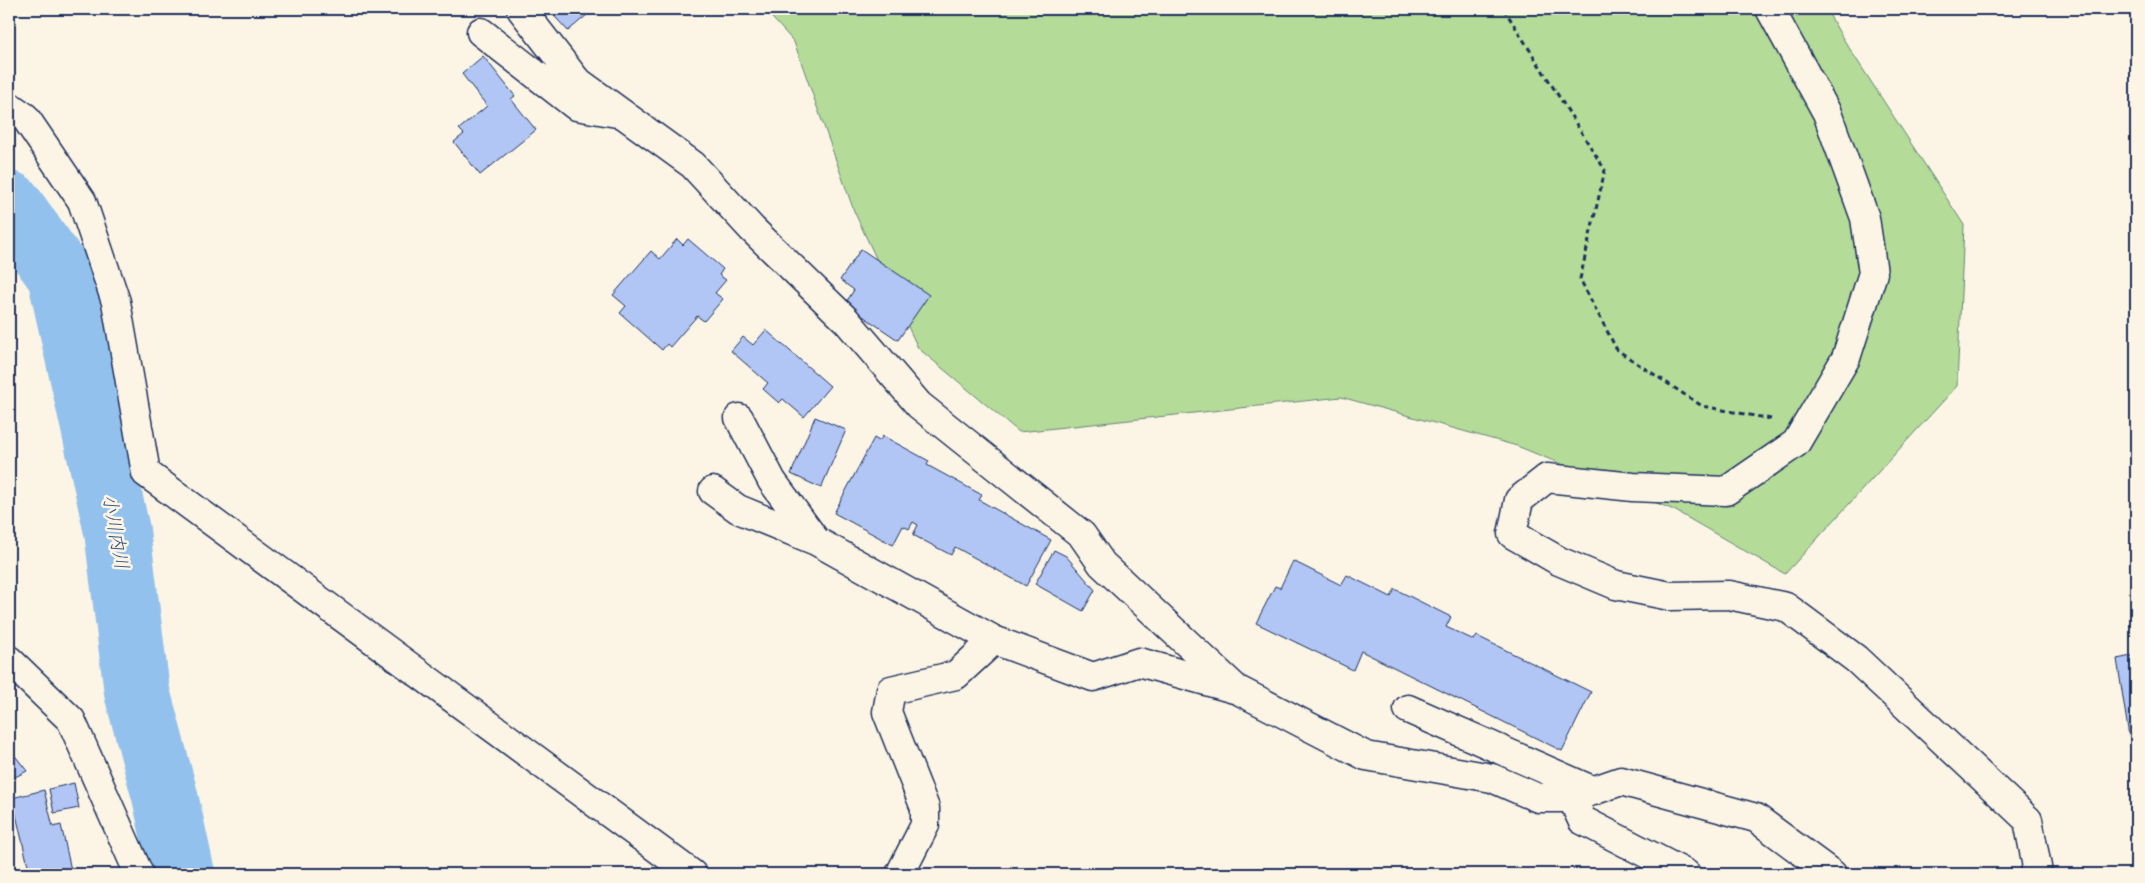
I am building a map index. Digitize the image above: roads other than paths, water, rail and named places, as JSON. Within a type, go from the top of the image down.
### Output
[{"type":"street","points":[[521,9],[576,80],[693,165],[752,229],[846,320],[919,405],[1082,536],[1102,564],[1238,690]]},
{"type":"street","points":[[1770,9],[1827,112],[1865,218],[1874,273],[1846,358],[1796,443],[1726,491],[1633,487],[1546,478],[1520,500],[1512,534],[1559,561],[1616,585],[1670,596],[1730,595],[1786,606],[1856,659],[2028,820],[2037,867],[2034,874]]},
{"type":"street","points":[[481,32],[576,106],[624,114]]},
{"type":"street","points":[[9,106],[25,117],[82,201],[116,302],[146,473],[692,874]]},
{"type":"street","points":[[739,418],[772,481],[816,541]]},
{"type":"street","points":[[713,491],[738,508],[816,541],[994,640],[1093,677],[1139,662],[1238,690],[1366,756],[1492,778],[1538,798],[1583,795],[1620,781],[1756,818],[1832,874]]},
{"type":"street","points":[[900,874],[925,825],[925,808],[887,712],[891,690],[956,675],[994,640]]},
{"type":"street","points":[[9,660],[71,720],[139,874]]},
{"type":"street","points":[[1408,709],[1583,795]]},
{"type":"street","points":[[1583,795],[1582,820],[1686,874]]},
{"type":"waterway","name":"小川内川","points":[[9,204],[60,275],[117,531],[137,692],[165,796],[182,874]]}]
